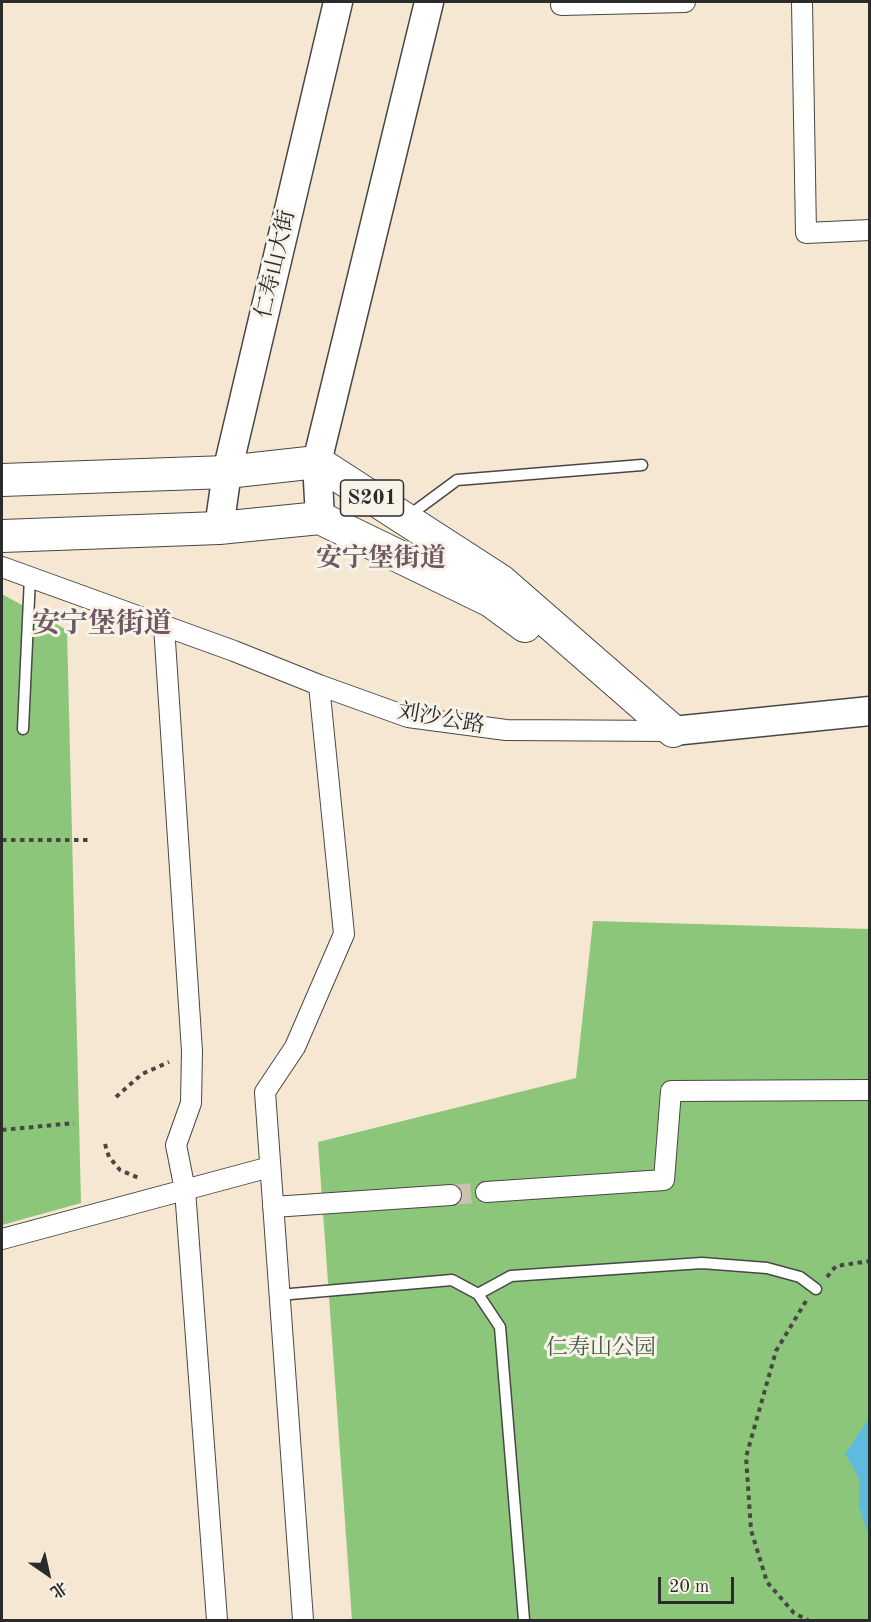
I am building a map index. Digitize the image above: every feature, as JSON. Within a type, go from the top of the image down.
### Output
[{"type":"main road","name":"仁寿山大街","points":[[219,528],[227,472],[338,2]]},
{"type":"main road","points":[[320,518],[317,462],[429,2]]},
{"type":"main road","name":"S201","points":[[2,480],[227,472],[317,462],[501,581],[673,731]]},
{"type":"main road","name":"S201","points":[[2,536],[219,528],[320,518],[491,602],[673,731]]},
{"type":"main road","name":"刘沙公路","points":[[673,731],[870,711]]},
{"type":"street","points":[[561,5],[685,2]]},
{"type":"street","points":[[802,2],[806,233],[870,230]]},
{"type":"street","name":"刘沙公路","points":[[2,567],[408,717],[506,730],[673,731]]},
{"type":"street","points":[[164,626],[192,1051],[192,1102],[176,1145],[185,1190],[216,1620]]},
{"type":"street","points":[[303,1620],[265,1092],[295,1047],[344,934],[320,685]]},
{"type":"street","points":[[486,1192],[664,1180],[671,1091],[870,1090]]},
{"type":"street","points":[[2,1239],[270,1167]]},
{"type":"street","points":[[273,1207],[451,1195]]},
{"type":"lane","points":[[404,519],[457,480],[642,465]]},
{"type":"lane","points":[[23,729],[30,577]]},
{"type":"lane","points":[[478,1294],[511,1276],[702,1263],[767,1268],[800,1277],[816,1289]]},
{"type":"lane","points":[[279,1295],[452,1280],[478,1294],[500,1327],[524,1620]]},
{"type":"path","points":[[2,840],[88,840]]},
{"type":"path","points":[[116,1097],[142,1074],[192,1051]]},
{"type":"path","points":[[2,1130],[74,1123]]},
{"type":"path","points":[[105,1144],[109,1157],[120,1170],[142,1179]]},
{"type":"path","points":[[808,1620],[794,1612],[767,1582],[751,1530],[746,1457],[776,1351],[806,1300],[836,1266],[870,1261]]},
{"type":"green space","points":[[2,594],[67,630],[81,1203],[2,1225]]},
{"type":"green space","name":"仁寿山公园","points":[[593,921],[869,929],[869,1620],[352,1620],[318,1142],[576,1078]]},
{"type":"water","points":[[869,1418],[869,1538],[859,1507],[859,1478],[845,1454]]},
{"type":"tunnel","points":[[451,1195],[486,1192]]},
{"type":"district","name":"安宁堡街道","points":[[381,559]]},
{"type":"district","name":"安宁堡街道","points":[[102,625]]}]
